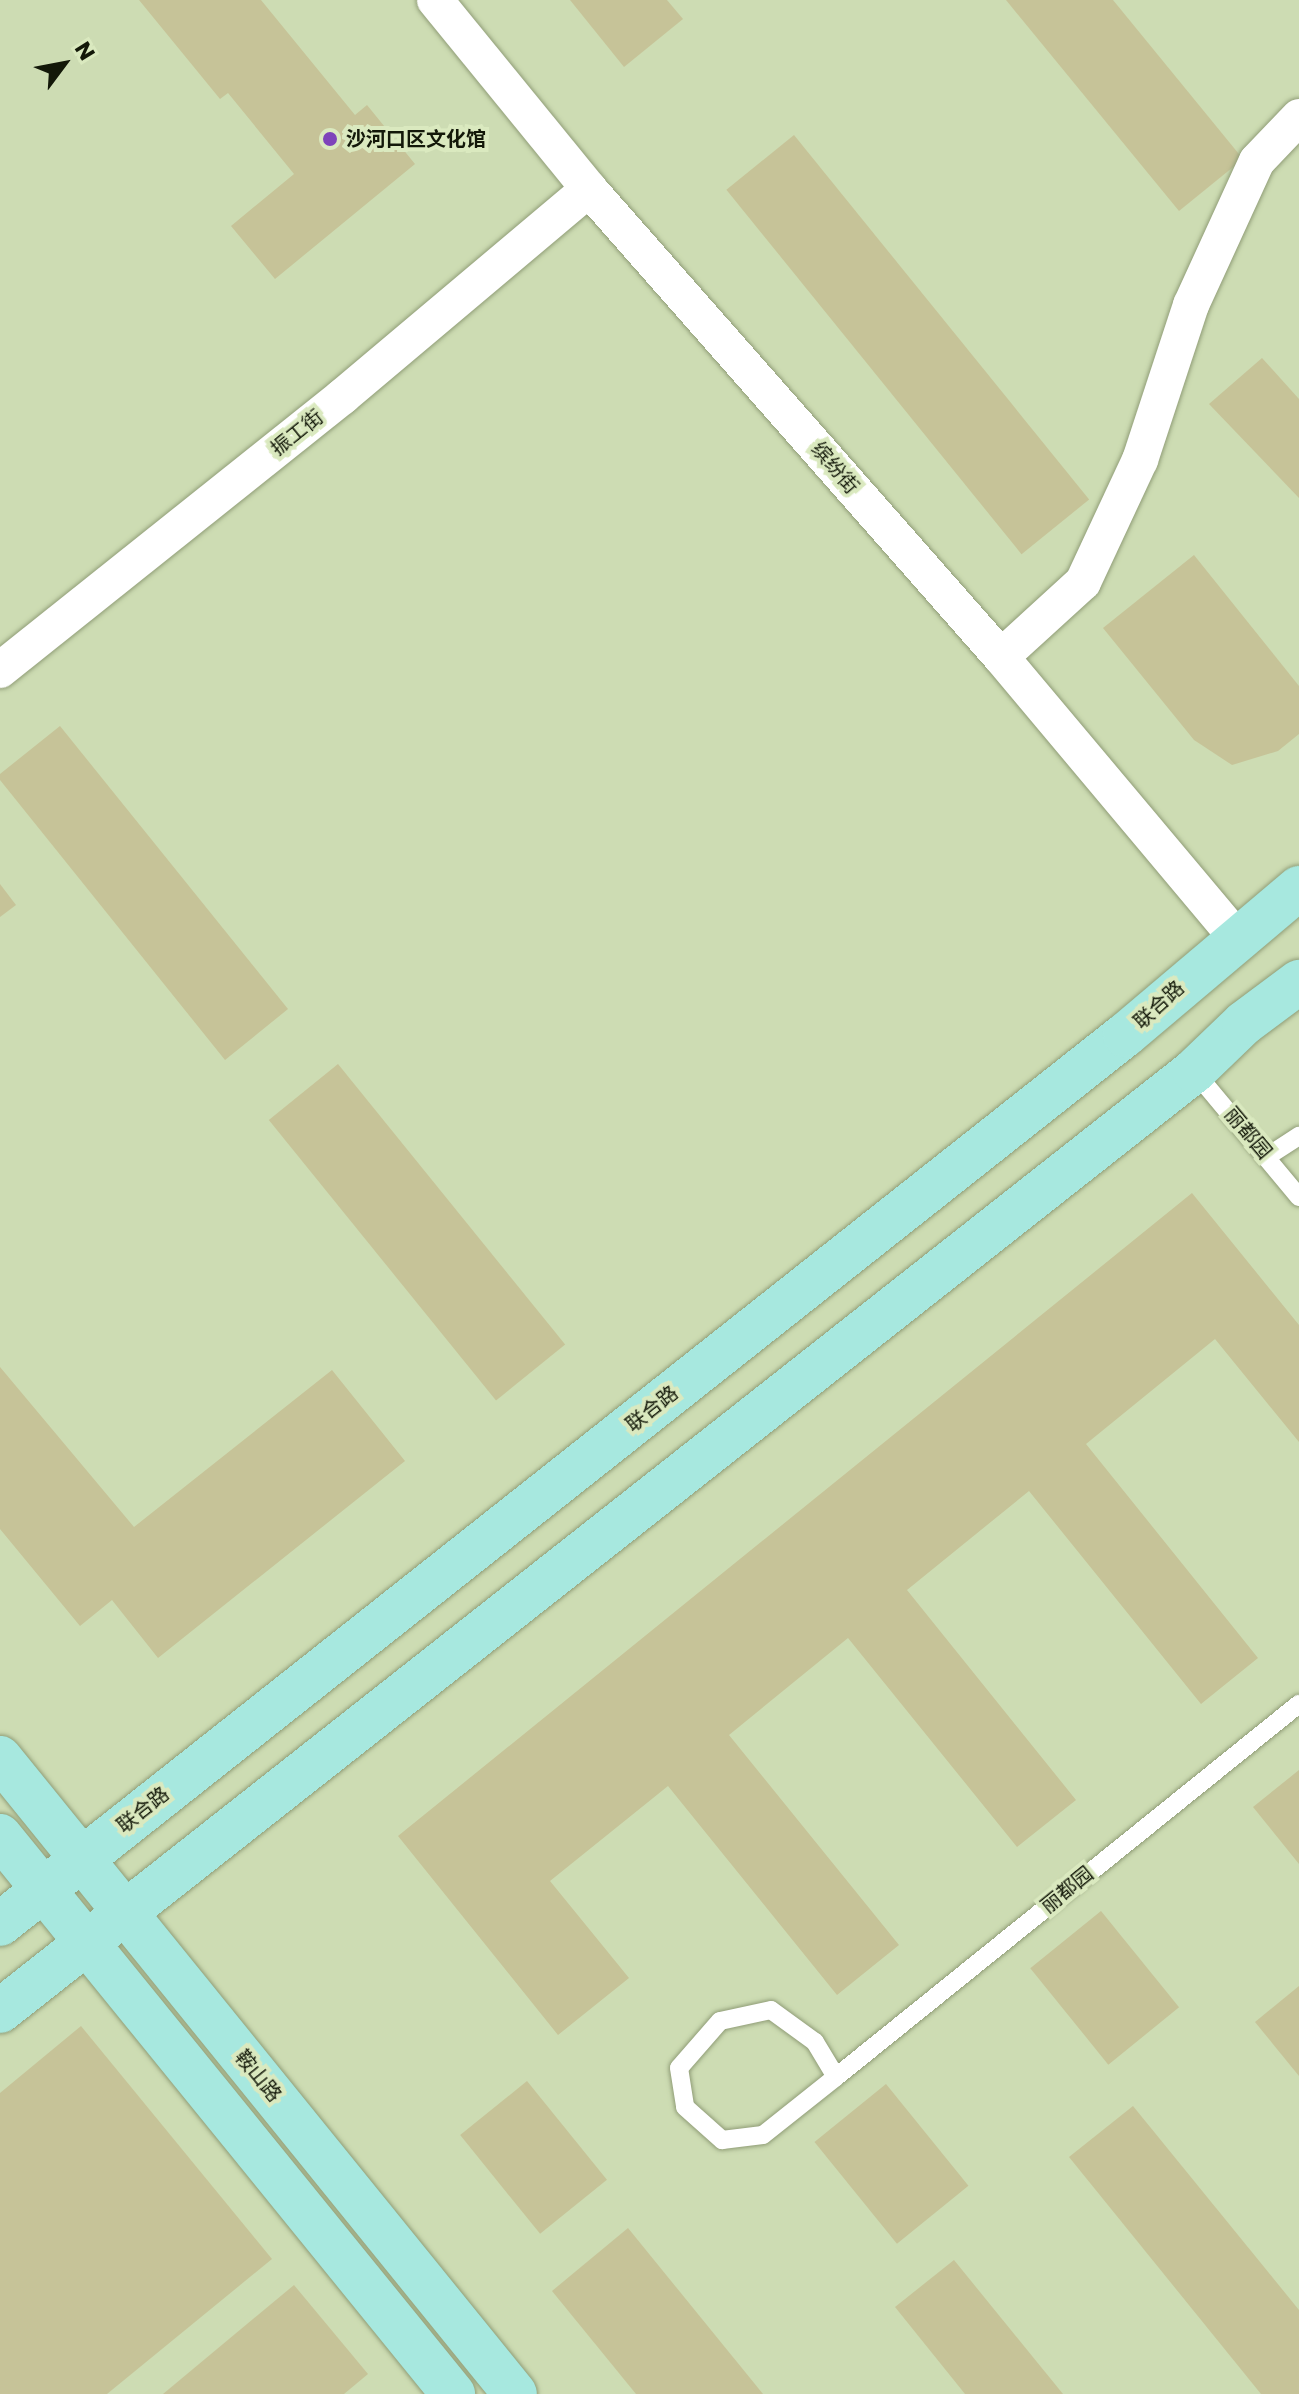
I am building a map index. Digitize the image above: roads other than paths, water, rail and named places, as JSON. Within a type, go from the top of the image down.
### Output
[{"type":"main road","name":"联合路","points":[[0,1924],[1125,1035],[1299,886]]},
{"type":"main road","points":[[0,2011],[1194,1071],[1244,1023],[1299,982]]},
{"type":"main road","name":"鞍山路","points":[[0,1758],[515,2394]]},
{"type":"main road","points":[[0,1836],[453,2394]]},
{"type":"street","name":"缤纷街","points":[[435,0],[589,189],[1001,657],[1250,926]]},
{"type":"street","points":[[1001,657],[1083,582],[1140,460],[1191,305],[1257,161],[1299,117]]},
{"type":"street","name":"振工街","points":[[0,670],[342,397],[589,189]]},
{"type":"street","points":[[1194,1071],[1299,996]]},
{"type":"lane","name":"丽都园","points":[[1194,1071],[1268,1156],[1299,1197]]},
{"type":"lane","points":[[1268,1156],[1299,1136]]},
{"type":"lane","name":"丽都园","points":[[836,2077],[815,2042],[771,2010],[720,2021],[679,2068],[685,2107],[722,2140],[763,2135],[836,2077],[1299,1704]]},
{"type":"place","name":"沙河口区文化馆","points":[[330,139]]}]
